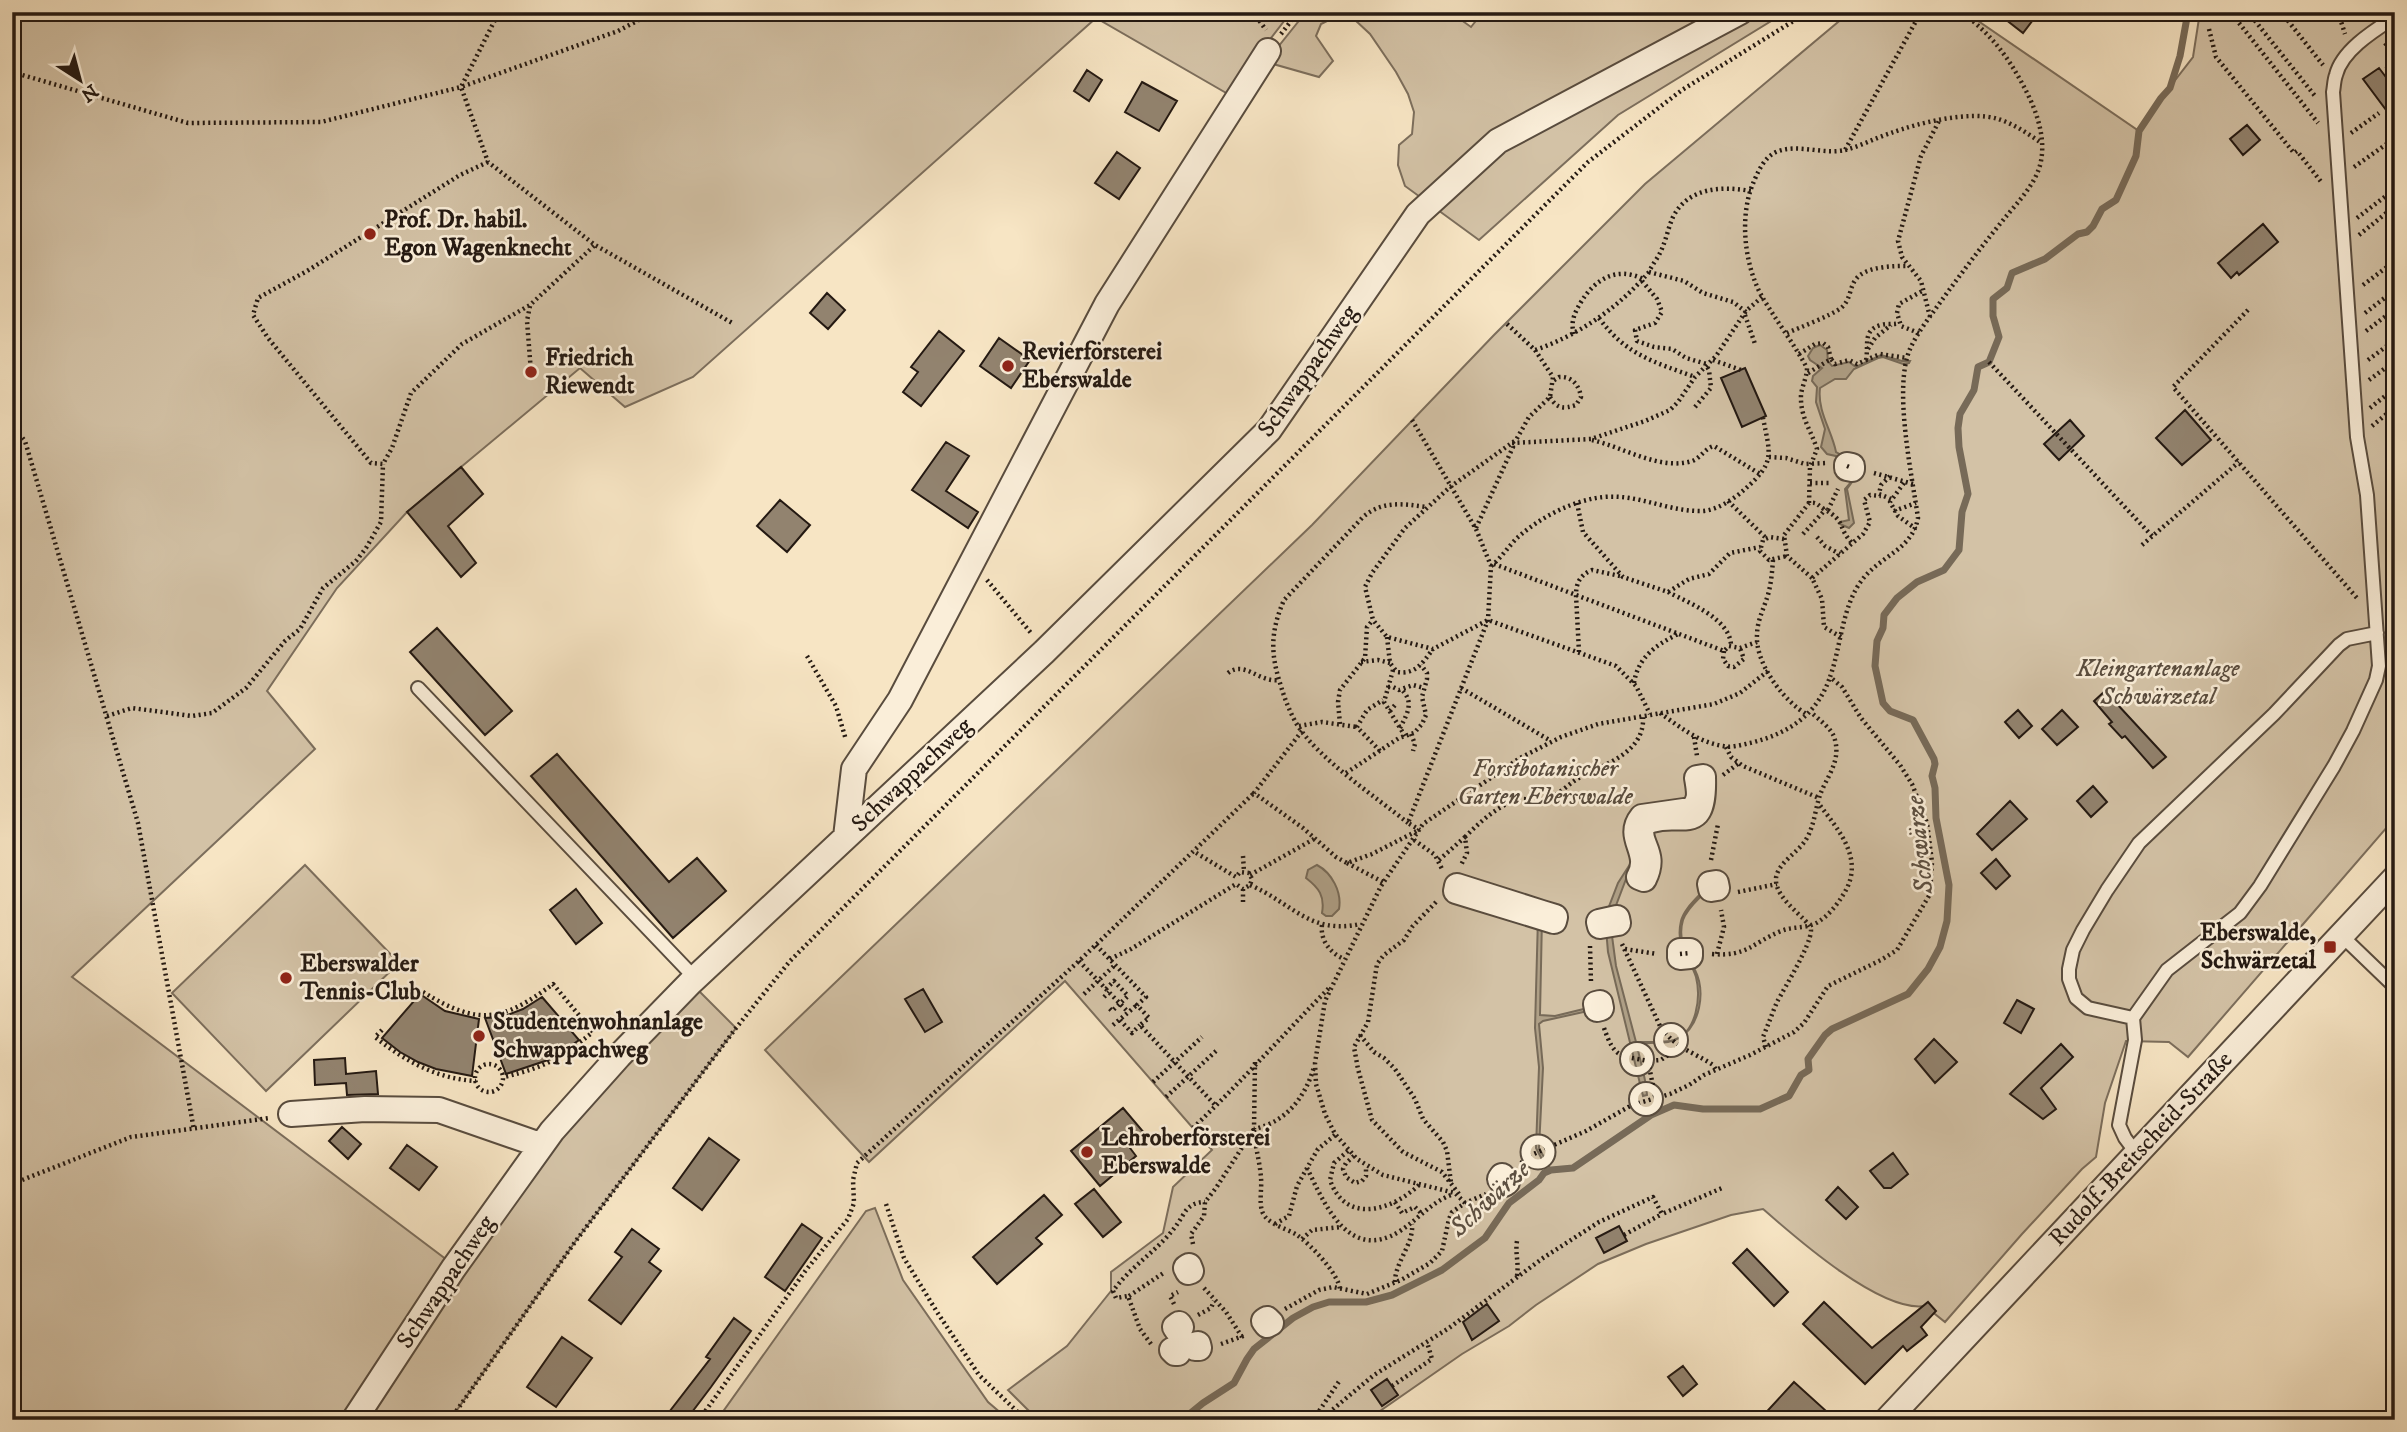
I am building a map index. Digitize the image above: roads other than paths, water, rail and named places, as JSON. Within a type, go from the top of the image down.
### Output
[{"type":"street","name":"Schwappachweg","points":[[354,1420],[453,1269],[540,1145],[619,1056],[695,978],[1044,652],[1269,430],[1418,214],[1498,141],[1740,12]]},
{"type":"street","name":"Schwappachweg","points":[[846,837],[855,769],[900,700],[1107,304],[1270,42]]},
{"type":"street","points":[[1697,778],[1703,778],[1703,802],[1697,813],[1686,818],[1643,823],[1641,834],[1650,863],[1644,879],[1639,877],[1645,863],[1636,832],[1638,823],[1643,817],[1691,810],[1697,806],[1697,778]]},
{"type":"street","name":"Rudolf-Breitscheid-Straße","points":[[1887,1420],[2395,878]]},
{"type":"street","points":[[291,1114],[365,1109],[439,1110],[540,1145]]},
{"type":"lane","points":[[2137,1154],[2124,1138],[2119,1125],[2135,1040],[2133,1018],[2167,970],[2240,913],[2260,886],[2334,766],[2376,680],[2379,666],[2367,495],[2357,437],[2334,110],[2336,79],[2344,59],[2395,17]]},
{"type":"lane","points":[[2133,1018],[2105,1013],[2080,1003],[2069,979],[2073,950],[2107,890],[2139,844],[2274,714],[2339,645],[2347,639],[2376,633]]},
{"type":"lane","points":[[418,688],[695,978]]},
{"type":"lane","points":[[2342,935],[2395,987]]},
{"type":"waterway","name":"Schwärze","points":[[1155,1420],[1162,1417],[1187,1416],[1234,1383],[1254,1349],[1293,1318],[1313,1307],[1329,1302],[1366,1302],[1392,1295],[1442,1270],[1485,1238],[1509,1203],[1544,1173],[1573,1168],[1651,1115],[1674,1105],[1703,1109],[1760,1109],[1789,1096],[1801,1075],[1809,1070],[1808,1059],[1825,1035],[1832,1029],[1908,994],[1928,969],[1940,947],[1947,921],[1949,885],[1936,818],[1932,776],[1935,764],[1913,720],[1890,711],[1883,703],[1875,666],[1877,641],[1883,628],[1884,615],[1897,598],[1917,582],[1944,570],[1959,550],[1962,512],[1968,494],[1958,428],[1960,414],[1974,390],[1978,367],[1989,362],[1999,337],[1993,316],[1993,299],[2007,288],[2012,273],[2045,259],[2078,234],[2087,232],[2102,209],[2116,200],[2136,156],[2139,131],[2170,88],[2180,56],[2188,12]]},
{"type":"place","name":"Prof. Dr. habil. Egon Wagenknecht","points":[[370,234]]},
{"type":"place","name":"Revierförsterei Eberswalde","points":[[1008,366]]},
{"type":"place","name":"Friedrich Riewendt","points":[[531,372]]},
{"type":"place","name":"Eberswalde, Schwärzetal","points":[[2330,947]]},
{"type":"place","name":"Eberswalder Tennis-Club","points":[[286,978]]},
{"type":"place","name":"Studentenwohnanlage Schwappachweg","points":[[479,1036]]},
{"type":"place","name":"Lehroberförsterei Eberswalde","points":[[1087,1152]]},
{"type":"park label","name":"Kleingartenanlage Schwärzetal","points":[[2158,683]]},
{"type":"park label","name":"Forstbotanischer Garten Eberswalde","points":[[1545,783]]}]
